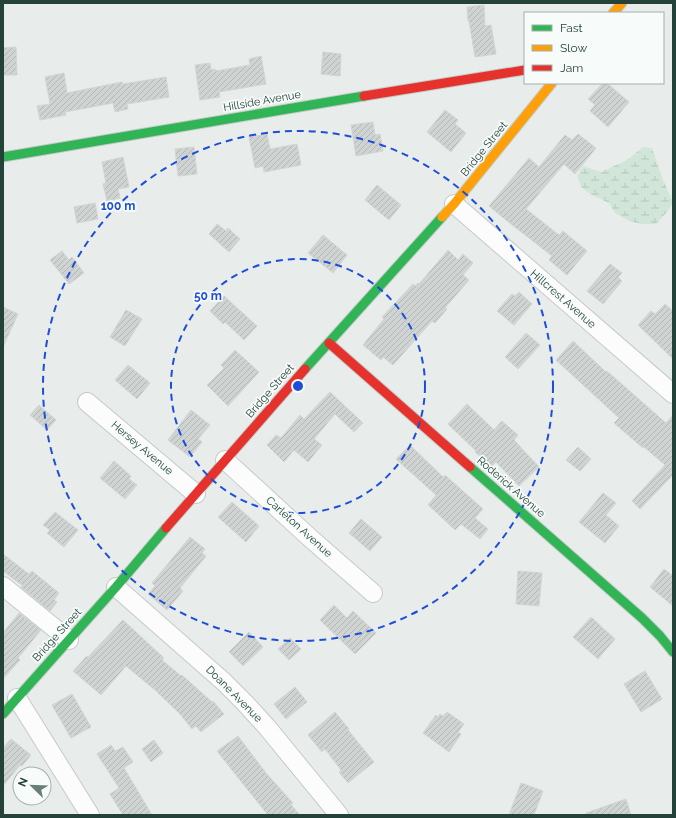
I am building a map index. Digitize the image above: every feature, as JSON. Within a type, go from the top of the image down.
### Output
[{"type":"street","points":[[614,12],[622,3]]},
{"type":"street","name":"Hillside Avenue","points":[[3,157],[259,113],[524,70]]},
{"type":"street","name":"Bridge Street","points":[[3,714],[116,587],[225,460],[454,204],[551,84]]},
{"type":"street","name":"Hillcrest Avenue","points":[[454,204],[673,394]]},
{"type":"street","name":"Roderick Avenue","points":[[329,343],[642,618],[673,652]]},
{"type":"street","name":"Hersey Avenue","points":[[88,402],[196,494]]},
{"type":"street","name":"Carleton Avenue","points":[[225,460],[373,593]]},
{"type":"street","points":[[3,586],[69,640]]},
{"type":"street","name":"Doane Avenue","points":[[116,587],[224,682],[244,702],[266,726],[339,815]]},
{"type":"street","points":[[17,698],[90,815]]},
{"type":"green space","points":[[643,147],[652,148],[663,180],[673,202],[668,211],[656,224],[641,224],[629,221],[615,213],[609,203],[592,195],[582,188],[577,176],[583,166],[601,172],[627,160]]},
{"type":"building","points":[[484,5],[485,26],[491,25],[496,54],[475,57],[468,21],[467,7]]},
{"type":"building","points":[[16,47],[17,75],[3,75],[3,48]]},
{"type":"building","points":[[323,52],[341,54],[340,76],[321,74]]},
{"type":"building","points":[[261,56],[266,84],[219,92],[220,97],[200,100],[195,65],[210,63],[211,70],[215,69],[216,71],[250,65],[249,59]]},
{"type":"building","points":[[64,73],[67,93],[122,82],[123,84],[166,77],[169,97],[127,104],[128,109],[115,112],[113,103],[65,112],[66,115],[40,120],[37,106],[50,104],[45,77]]},
{"type":"building","points":[[602,84],[608,84],[629,102],[608,127],[590,111],[595,105],[588,99]]},
{"type":"building","points":[[445,110],[458,120],[455,124],[466,133],[451,152],[427,132]]},
{"type":"building","points":[[373,122],[375,135],[380,134],[383,151],[356,156],[351,125]]},
{"type":"building","points":[[267,134],[270,149],[297,144],[301,165],[264,172],[263,166],[255,168],[249,137]]},
{"type":"building","points":[[578,134],[596,148],[575,174],[564,164],[526,209],[559,235],[563,231],[587,251],[567,275],[549,260],[552,256],[489,206],[529,158],[539,167],[565,135],[572,140]]},
{"type":"building","points":[[194,147],[197,174],[178,176],[175,149]]},
{"type":"building","points":[[123,157],[129,187],[118,189],[120,198],[107,201],[103,184],[106,183],[102,162]]},
{"type":"building","points":[[377,185],[401,205],[389,220],[365,200]]},
{"type":"building","points":[[95,203],[98,219],[77,223],[74,207]]},
{"type":"building","points":[[217,224],[226,231],[228,228],[240,239],[229,252],[209,234]]},
{"type":"building","points":[[323,235],[347,255],[333,273],[308,253]]},
{"type":"building","points":[[448,250],[458,260],[463,254],[473,263],[463,275],[469,280],[445,308],[447,309],[435,323],[432,321],[393,365],[383,357],[381,360],[363,345],[384,319],[382,317],[413,284],[416,286],[418,283],[419,284]]},
{"type":"building","points":[[62,251],[69,260],[72,257],[84,273],[69,284],[50,260]]},
{"type":"building","points":[[610,264],[622,273],[618,277],[622,281],[603,304],[587,291]]},
{"type":"building","points":[[519,292],[532,304],[514,325],[497,311],[512,294],[515,296]]},
{"type":"building","points":[[224,296],[257,326],[244,340],[225,322],[223,324],[210,311]]},
{"type":"building","points":[[665,304],[673,311],[673,359],[638,325],[651,311],[655,314]]},
{"type":"building","points":[[3,307],[18,314],[3,347]]},
{"type":"building","points":[[126,310],[142,319],[125,346],[110,337]]},
{"type":"building","points":[[526,333],[540,345],[518,369],[505,357]]},
{"type":"building","points":[[573,341],[606,372],[607,371],[666,423],[673,415],[673,475],[640,509],[632,501],[665,465],[614,423],[619,418],[556,360]]},
{"type":"building","points":[[235,350],[259,372],[228,406],[207,385],[224,368],[221,365]]},
{"type":"building","points":[[128,365],[150,383],[137,399],[115,380]]},
{"type":"building","points":[[330,392],[363,423],[354,432],[335,414],[314,439],[322,445],[308,462],[294,450],[284,462],[267,445],[276,435],[281,438],[300,415],[304,419]]},
{"type":"building","points":[[467,404],[494,430],[502,421],[518,435],[514,440],[539,467],[519,486],[496,462],[492,466],[475,452],[476,451],[448,424]]},
{"type":"building","points":[[39,405],[56,420],[47,430],[30,415]]},
{"type":"building","points":[[191,410],[210,425],[198,439],[202,442],[190,457],[168,440]]},
{"type":"building","points":[[410,445],[443,477],[445,475],[483,509],[475,518],[488,529],[480,539],[461,524],[455,530],[428,505],[436,495],[396,459]]},
{"type":"building","points":[[578,447],[591,459],[580,471],[566,460]]},
{"type":"building","points":[[114,461],[131,476],[129,479],[137,485],[125,499],[100,478]]},
{"type":"building","points":[[603,493],[616,503],[606,515],[619,526],[605,543],[579,522]]},
{"type":"building","points":[[232,502],[259,526],[246,542],[218,517]]},
{"type":"building","points":[[55,512],[78,530],[64,547],[47,533],[50,530],[43,525]]},
{"type":"building","points":[[361,519],[382,537],[370,551],[349,533]]},
{"type":"building","points":[[190,537],[205,549],[202,553],[206,556],[180,588],[183,591],[167,610],[148,594],[155,586],[152,583]]},
{"type":"building","points":[[3,554],[29,574],[32,571],[59,593],[54,600],[57,602],[50,611],[21,587],[23,586],[3,571]]},
{"type":"building","points":[[664,569],[673,576],[673,606],[650,587]]},
{"type":"building","points":[[518,571],[542,573],[539,606],[516,604]]},
{"type":"building","points":[[334,605],[347,618],[353,611],[376,633],[355,654],[320,620]]},
{"type":"building","points":[[19,613],[41,630],[18,658],[20,660],[3,679],[3,633]]},
{"type":"building","points":[[591,617],[615,639],[598,659],[573,637]]},
{"type":"building","points":[[123,620],[164,658],[162,660],[181,676],[182,675],[212,702],[213,701],[224,714],[201,732],[196,726],[192,729],[180,714],[155,690],[126,666],[101,695],[73,671]]},
{"type":"building","points":[[249,632],[263,647],[243,666],[229,652]]},
{"type":"building","points":[[290,638],[301,649],[289,660],[278,649]]},
{"type":"building","points":[[645,671],[662,699],[641,712],[624,684]]},
{"type":"building","points":[[295,687],[307,702],[286,719],[274,704]]},
{"type":"building","points":[[72,694],[91,727],[71,738],[52,705]]},
{"type":"building","points":[[335,712],[374,762],[348,783],[339,772],[341,770],[325,749],[322,752],[308,735]]},
{"type":"building","points":[[447,712],[464,724],[458,732],[461,734],[449,752],[423,733],[436,715],[438,717],[440,714],[443,716]]},
{"type":"building","points":[[238,736],[266,773],[293,803],[291,805],[300,815],[268,815],[217,751]]},
{"type":"building","points":[[11,739],[31,755],[22,766],[12,766],[12,775],[3,786],[3,748]]},
{"type":"building","points":[[154,740],[163,753],[151,762],[142,749]]},
{"type":"building","points":[[111,745],[115,751],[123,747],[133,762],[124,768],[152,815],[123,815],[110,794],[119,788],[97,754]]},
{"type":"building","points":[[521,783],[543,791],[534,815],[509,815]]},
{"type":"building","points":[[626,799],[631,815],[586,815],[586,813]]},
{"type":"traffic: fast","points":[[3,157],[364,96]]},
{"type":"traffic: fast","points":[[305,369],[442,217]]},
{"type":"traffic: fast","points":[[470,467],[642,618],[673,652]]},
{"type":"traffic: fast","points":[[3,714],[116,587],[166,528]]},
{"type":"traffic: slow","points":[[614,12],[622,3]]},
{"type":"traffic: slow","points":[[442,217],[551,84]]},
{"type":"traffic: jam","points":[[364,96],[524,70]]},
{"type":"traffic: jam","points":[[329,343],[470,467]]},
{"type":"traffic: jam","points":[[166,528],[305,369]]}]
